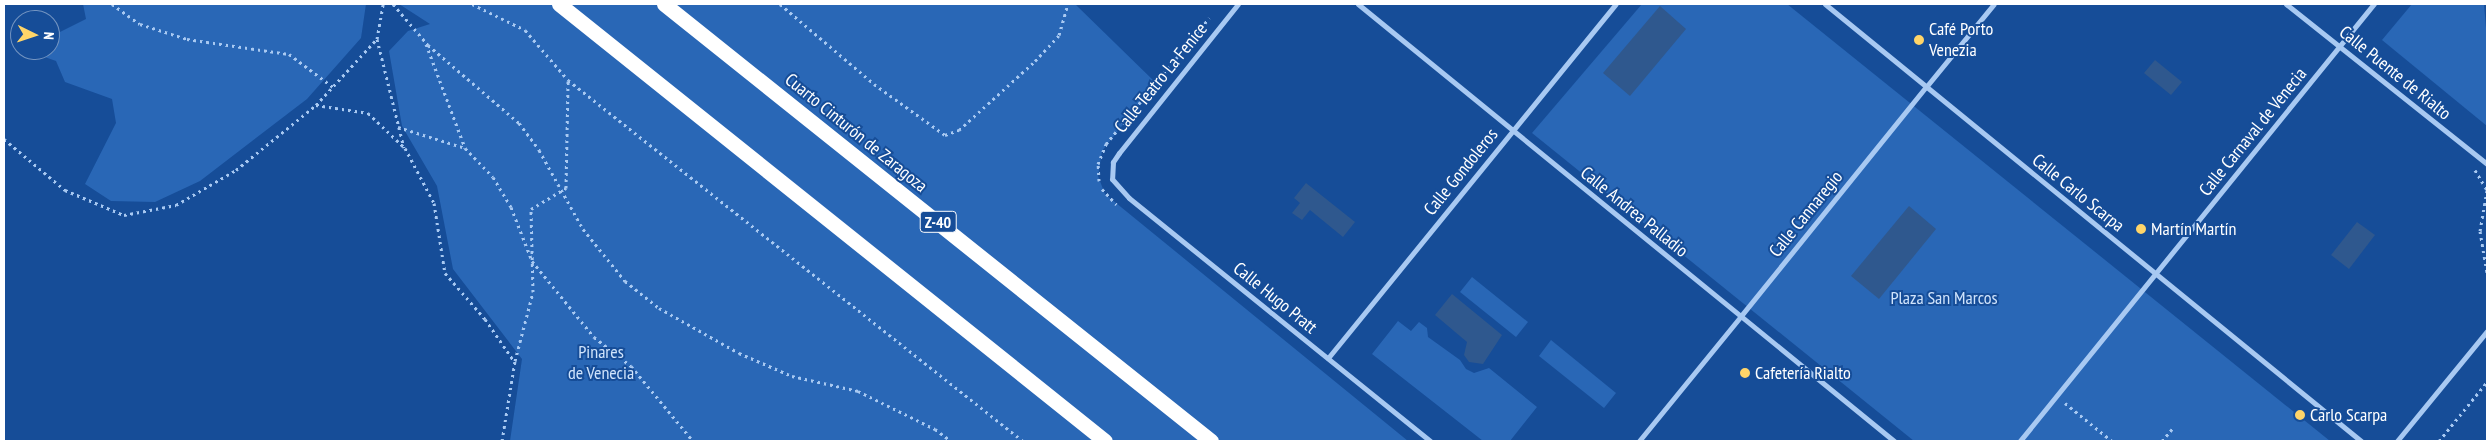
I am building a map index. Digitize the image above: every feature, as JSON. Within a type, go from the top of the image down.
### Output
[{"type":"highway","points":[[559,4],[1105,441]]},
{"type":"highway","name":"Cuarto Cinturón de Zaragoza","points":[[664,4],[1211,441]]},
{"type":"street","name":"Calle Teatro La Fenice","points":[[1111,172],[1113,162],[1122,148],[1238,4]]},
{"type":"street","name":"Calle Andrea Palladio","points":[[1358,4],[1894,441]]},
{"type":"street","name":"Calle Gondoleros","points":[[1328,358],[1616,4]]},
{"type":"street","name":"Calle Carlo Scarpa","points":[[1825,4],[2361,441]]},
{"type":"street","name":"Calle Cannaregio","points":[[1639,441],[1994,4]]},
{"type":"street","name":"Calle Puente de Rialto","points":[[2286,4],[2487,164]]},
{"type":"street","name":"Calle Carnaval de Venecia","points":[[2020,441],[2374,4]]},
{"type":"street","name":"Calle Hugo Pratt","points":[[1111,172],[1115,186],[1430,441]]},
{"type":"street","points":[[2397,441],[2487,330]]},
{"type":"path","points":[[112,4],[140,24],[187,39],[289,54],[332,87]]},
{"type":"path","points":[[383,4],[377,39],[398,127],[405,148],[434,202],[445,273],[485,319],[515,361]]},
{"type":"path","points":[[394,4],[425,42],[519,123],[539,150],[560,192],[583,230],[625,281],[659,308],[739,353],[792,376],[858,391],[935,429],[952,441]]},
{"type":"path","points":[[472,4],[525,30],[568,80],[1023,441]]},
{"type":"path","points":[[780,4],[874,84],[945,135],[959,130],[1035,61],[1059,36],[1068,4]]},
{"type":"path","points":[[1121,208],[1106,194],[1100,183],[1098,164],[1102,151],[1214,11]]},
{"type":"path","points":[[4,139],[65,190],[124,215],[176,206],[236,170],[316,105],[377,39]]},
{"type":"path","points":[[425,42],[464,148],[493,177],[512,206],[532,260],[594,337],[631,366],[693,441]]},
{"type":"path","points":[[502,441],[515,361],[533,292],[531,209],[566,188],[568,80]]},
{"type":"path","points":[[316,105],[368,113],[405,148]]},
{"type":"path","points":[[398,127],[464,148]]},
{"type":"path","points":[[2476,169],[2474,172],[2487,190],[2480,231],[2487,273]]},
{"type":"path","points":[[2439,441],[2487,382]]},
{"type":"path","points":[[2057,396],[2112,441]]},
{"type":"path","points":[[2162,441],[2173,428]]},
{"type":"green space","points":[[83,4],[366,4],[361,38],[307,99],[200,181],[155,202],[111,201],[85,184],[116,123],[112,99],[65,82],[56,61],[53,60],[60,60],[60,32],[86,19]]},
{"type":"green space","name":"Pinares de Venecia","points":[[399,4],[1075,4],[1156,83],[1102,151],[1098,176],[1105,194],[1408,441],[510,441],[522,359],[453,269],[437,186],[402,126],[389,51],[408,31],[430,24]]},
{"type":"green space","name":"Plaza San Marcos","points":[[1642,4],[1787,4],[2330,441],[1914,441],[1532,133]]},
{"type":"green space","points":[[2412,4],[2484,4],[2487,40],[2487,126],[2382,40]]},
{"type":"green space","points":[[1472,277],[1528,322],[1516,337],[1460,292]]},
{"type":"green space","points":[[1398,321],[1411,331],[1419,322],[1427,328],[1428,337],[1460,360],[1466,369],[1474,373],[1489,368],[1537,407],[1510,441],[1483,441],[1372,354]]},
{"type":"green space","points":[[1551,340],[1616,393],[1604,408],[1539,356]]},
{"type":"shaded area","points":[[1660,6],[1686,29],[1630,96],[1603,73]]},
{"type":"shaded area","points":[[2155,60],[2182,82],[2171,95],[2144,73]]},
{"type":"shaded area","points":[[1306,183],[1355,222],[1343,237],[1310,210],[1302,220],[1292,213],[1300,203],[1294,198]]},
{"type":"shaded area","points":[[1909,206],[1936,229],[1879,299],[1851,276]]},
{"type":"shaded area","points":[[2357,222],[2375,235],[2349,269],[2331,255]]},
{"type":"shaded area","points":[[1452,294],[1502,335],[1483,364],[1469,362],[1464,355],[1467,342],[1435,315]]},
{"type":"place","name":"Café Porto Venezia","points":[[1919,40]]},
{"type":"place","name":"Martín Martín","points":[[2141,229]]},
{"type":"place","name":"Cafetería Rialto","points":[[1745,373]]},
{"type":"place","name":"Carlo Scarpa","points":[[2300,415]]}]
